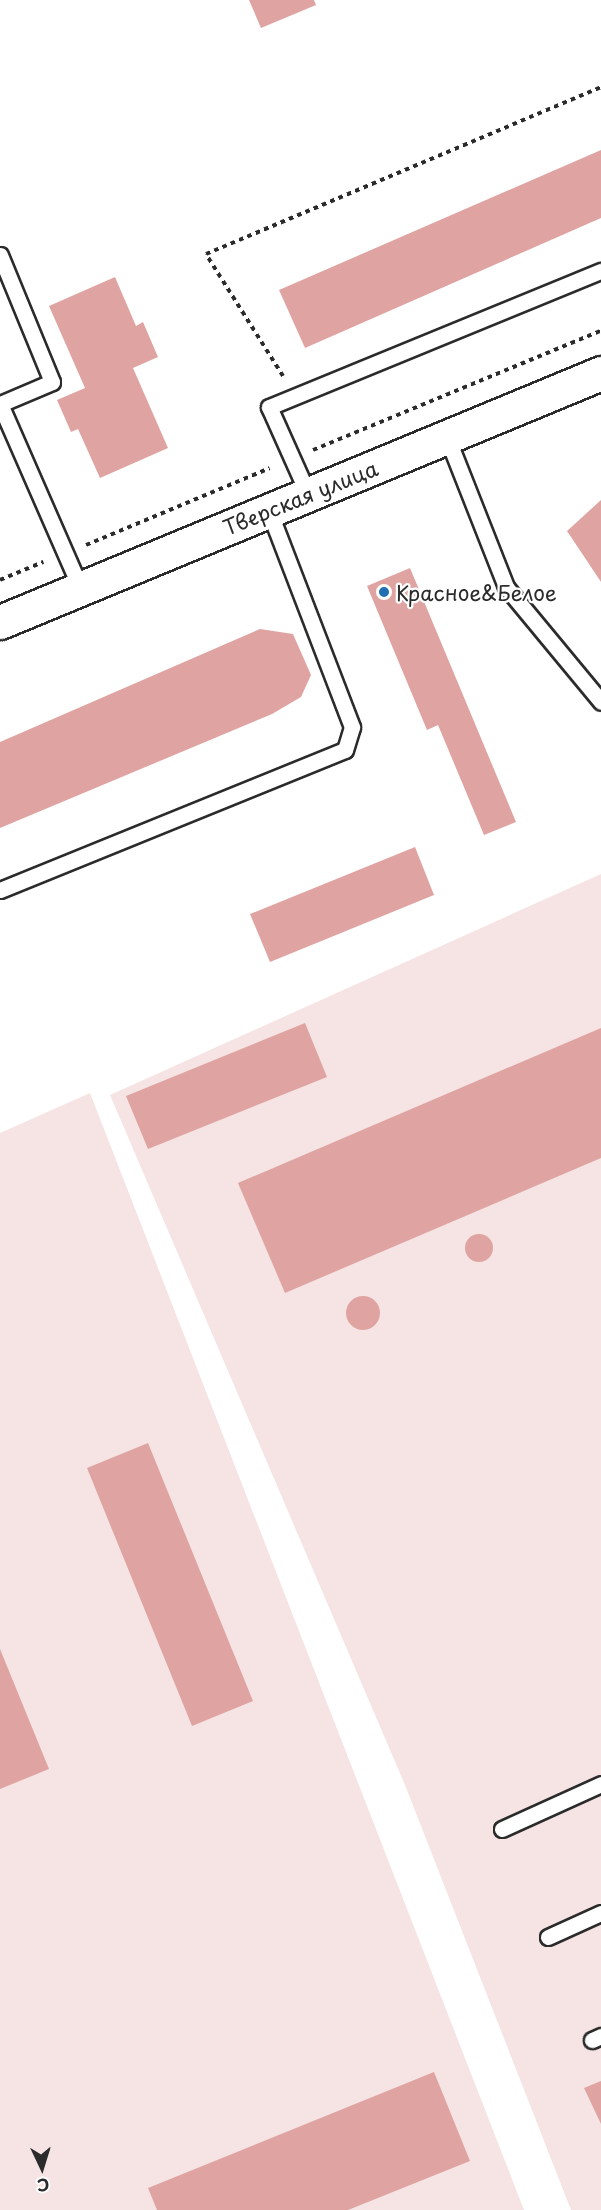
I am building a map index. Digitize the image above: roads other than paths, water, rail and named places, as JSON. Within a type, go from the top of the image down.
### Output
[{"type":"main road","name":"Тверская улица","points":[[0,622],[601,373]]},
{"type":"lane","points":[[0,255],[52,382],[0,404],[81,589]]},
{"type":"lane","points":[[308,494],[269,407],[601,271]]},
{"type":"lane","points":[[447,437],[506,587],[601,702]]},
{"type":"lane","points":[[0,890],[345,750],[351,727],[269,511]]},
{"type":"lane","points":[[501,1828],[601,1784]]},
{"type":"lane","points":[[548,1937],[601,1913]]},
{"type":"place","name":"Красное&Белое","points":[[384,592]]}]
